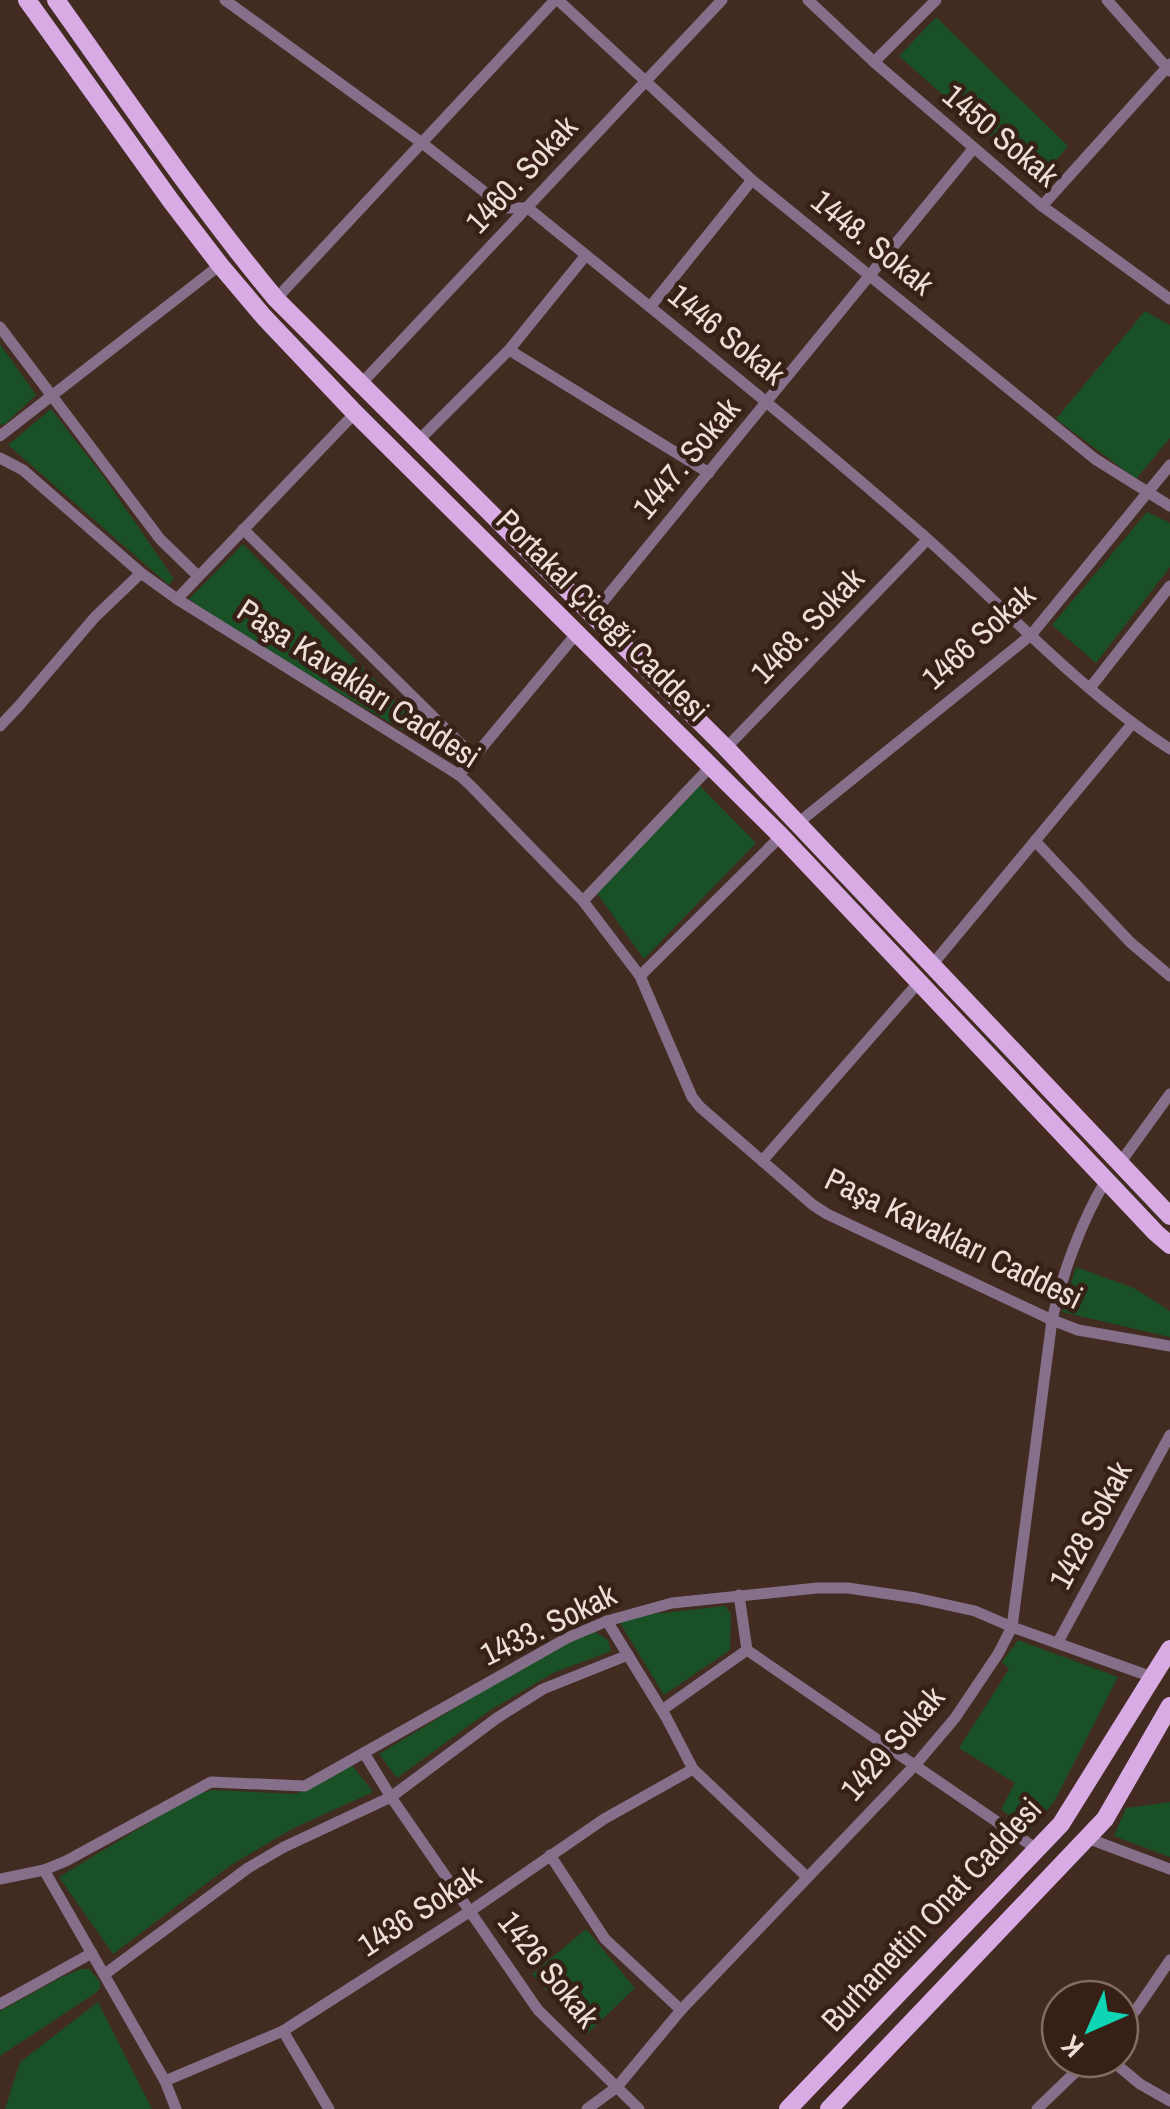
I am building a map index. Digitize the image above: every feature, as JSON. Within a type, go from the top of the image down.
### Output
[{"type":"main road","name":"Portakal Çiceği Caddesi","points":[[27,0],[171,201],[264,317],[355,413],[712,765],[1170,1245]]},
{"type":"main road","name":"Portakal Çiceği Caddesi","points":[[56,0],[188,188],[276,299],[726,748],[1170,1216]]},
{"type":"main road","name":"Burhanettin Onat Caddesi","points":[[788,2109],[1061,1824],[1170,1649]]},
{"type":"main road","name":"Burhanettin Onat Caddesi","points":[[837,2106],[1105,1819],[1170,1706]]},
{"type":"street","name":"1446 Sokak","points":[[226,0],[506,208],[528,208],[768,402],[1132,724],[1170,748]]},
{"type":"street","points":[[276,299],[556,0]]},
{"type":"street","name":"1448. Sokak","points":[[556,0],[752,180],[1095,459],[1170,506]]},
{"type":"street","name":"1460. Sokak","points":[[360,386],[722,0]]},
{"type":"street","name":"1450 Sokak","points":[[808,0],[1042,206],[1170,299]]},
{"type":"street","points":[[874,62],[936,0]]},
{"type":"street","points":[[1042,206],[1168,67],[1108,0]]},
{"type":"street","name":"1447. Sokak","points":[[592,614],[973,149]]},
{"type":"street","points":[[650,307],[752,180]]},
{"type":"street","points":[[417,442],[509,350],[586,255]]},
{"type":"street","points":[[0,436],[220,264]]},
{"type":"street","points":[[0,327],[160,539],[198,576]]},
{"type":"street","points":[[509,350],[709,473]]},
{"type":"street","points":[[177,599],[355,413]]},
{"type":"street","name":"Paşa Kavakları Caddesi","points":[[0,458],[24,470],[140,573],[177,599],[459,775],[583,901],[640,976],[692,1097],[700,1107],[813,1205],[1052,1320],[1078,1330],[1170,1346]]},
{"type":"street","name":"1466 Sokak","points":[[798,823],[1031,635],[1170,464]]},
{"type":"street","points":[[243,529],[474,757]]},
{"type":"street","name":"1468. Sokak","points":[[726,748],[928,540]]},
{"type":"street","points":[[0,726],[95,617],[140,573]]},
{"type":"street","points":[[1090,688],[1170,586]]},
{"type":"street","points":[[459,775],[577,632]]},
{"type":"street","points":[[932,965],[1132,724]]},
{"type":"street","points":[[583,901],[712,765]]},
{"type":"street","points":[[640,976],[781,836]]},
{"type":"street","points":[[1034,841],[1130,942],[1170,976]]},
{"type":"street","points":[[762,1161],[919,982]]},
{"type":"street","points":[[1120,1163],[1170,1094]]},
{"type":"street","name":"1429 Sokak","points":[[587,2109],[617,2087],[681,2010],[916,1764],[955,1718],[998,1654],[1012,1627],[1052,1320],[1094,1200],[1106,1180]]},
{"type":"street","name":"1428 Sokak","points":[[1058,1642],[1170,1435]]},
{"type":"street","name":"1433. Sokak","points":[[0,1879],[44,1870],[212,1782],[305,1786],[566,1638],[607,1620],[672,1603],[818,1588],[848,1588],[916,1598],[975,1611],[1152,1677]]},
{"type":"street","points":[[739,1595],[747,1650],[1038,1850]]},
{"type":"street","points":[[607,1620],[694,1769],[807,1878]]},
{"type":"street","points":[[662,1710],[747,1650]]},
{"type":"street","points":[[105,1974],[248,1868],[390,1797],[496,1718],[543,1689],[628,1655]]},
{"type":"street","name":"1426 Sokak","points":[[364,1753],[390,1797],[538,2010],[639,2109]]},
{"type":"street","name":"1436 Sokak","points":[[165,2081],[283,2031],[469,1912],[604,1818],[694,1769]]},
{"type":"street","points":[[1087,1838],[1170,1869]]},
{"type":"street","points":[[550,1855],[605,1939],[681,2010]]},
{"type":"street","points":[[44,1870],[165,2081],[176,2109]]},
{"type":"street","points":[[0,2004],[92,1954]]},
{"type":"street","points":[[1140,2004],[1170,1960]]},
{"type":"street","points":[[283,2031],[329,2109]]},
{"type":"street","points":[[1037,2109],[1068,2079]]},
{"type":"street","points":[[1134,2079],[1170,2100]]},
{"type":"green space","points":[[936,17],[1068,146],[1039,180],[899,56]]},
{"type":"green space","points":[[1145,311],[1170,325],[1170,438],[1136,479],[1056,419]]},
{"type":"green space","points":[[0,344],[36,395],[0,425]]},
{"type":"green space","points":[[51,409],[104,477],[174,579],[169,585],[8,445]]},
{"type":"green space","points":[[1147,512],[1170,523],[1170,567],[1096,663],[1052,625]]},
{"type":"green space","points":[[243,544],[452,759],[242,636],[189,599]]},
{"type":"green space","points":[[699,785],[756,843],[644,959],[596,892]]},
{"type":"green space","points":[[1076,1267],[1134,1288],[1170,1311],[1170,1337],[1062,1312]]},
{"type":"green space","points":[[725,1606],[731,1614],[730,1650],[664,1695],[620,1623],[634,1616]]},
{"type":"green space","points":[[595,1632],[608,1640],[611,1651],[553,1673],[489,1711],[397,1778],[379,1754],[576,1635]]},
{"type":"green space","points":[[1018,1640],[1118,1677],[1054,1802],[1029,1832],[1001,1809],[1015,1783],[959,1748],[1009,1669],[1002,1662]]},
{"type":"green space","points":[[351,1764],[373,1792],[292,1829],[231,1865],[113,1954],[59,1877],[194,1795],[212,1790],[296,1794]]},
{"type":"green space","points":[[1170,1802],[1170,1857],[1114,1836],[1126,1808]]},
{"type":"green space","points":[[586,1929],[635,1988],[586,2035],[532,1974]]},
{"type":"green space","points":[[81,1969],[89,1969],[100,1982],[97,1992],[0,2056],[0,2011]]},
{"type":"green space","points":[[98,2002],[152,2109],[5,2109],[20,2062]]}]
